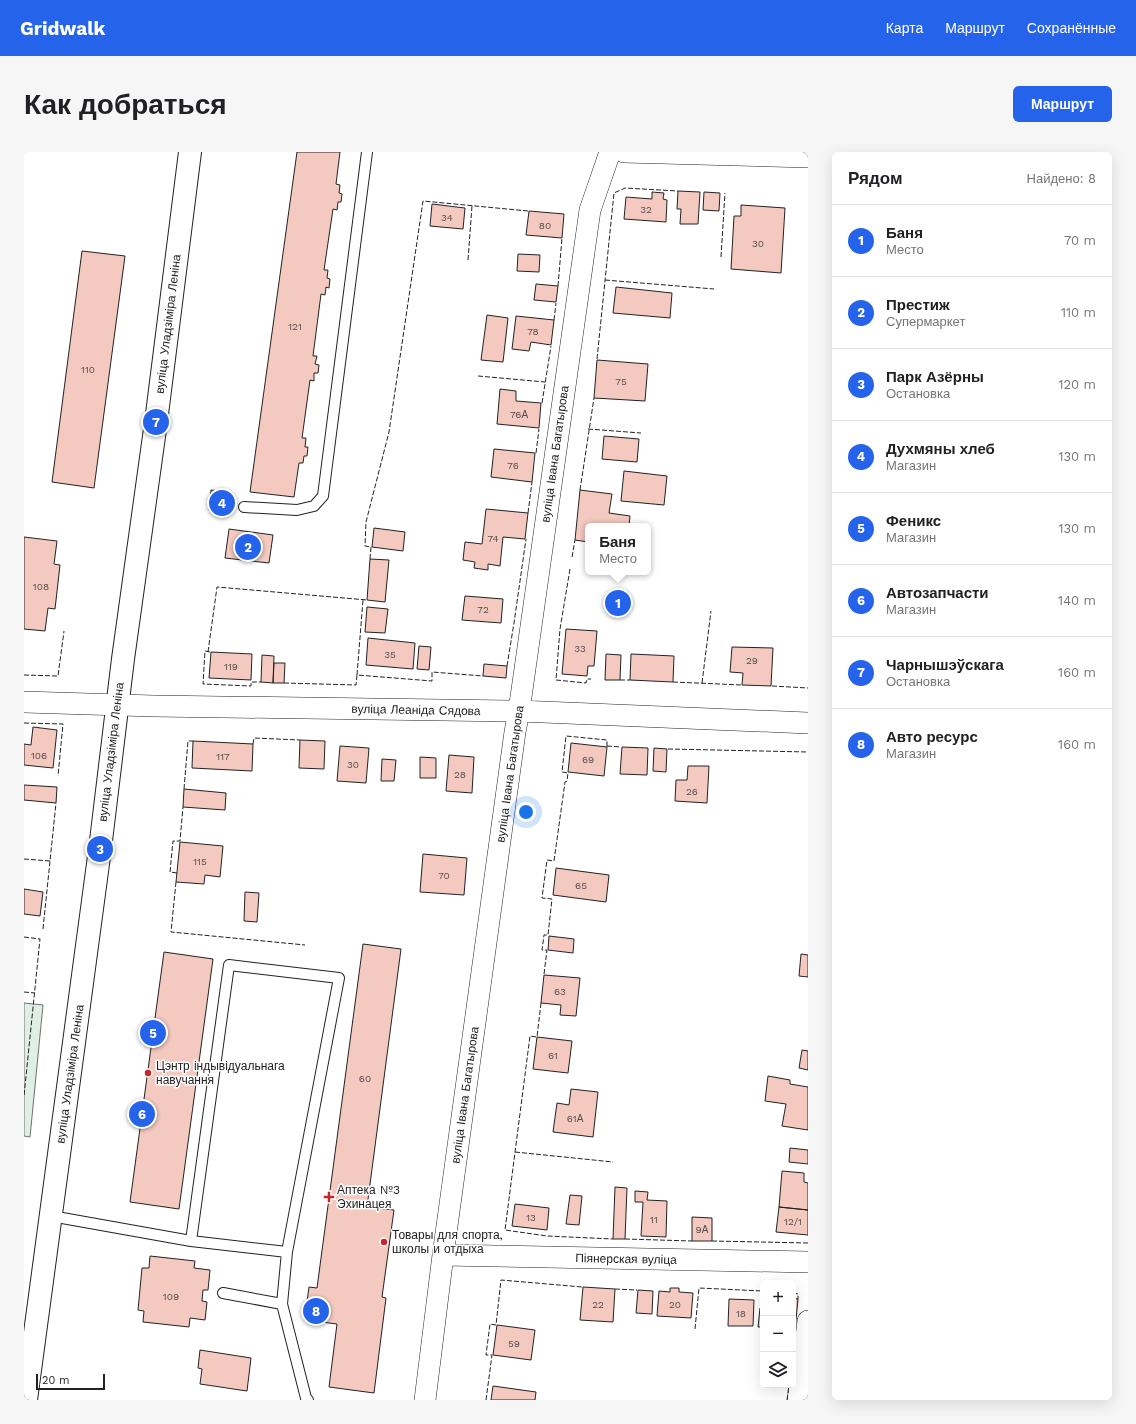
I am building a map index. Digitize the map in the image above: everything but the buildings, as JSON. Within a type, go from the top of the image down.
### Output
[{"type":"main road","name":"вуліца Уладзіміра Леніна","points":[[26,1400],[98,865],[116,705],[156,422],[190,152]]},
{"type":"street","name":"вуліца Івана Багатырова","points":[[425,1400],[443,1255],[515,732],[520,711],[590,210],[610,152]]},
{"type":"street","points":[[624,152],[808,157]]},
{"type":"street","name":"вуліца Леаніда Сядова","points":[[24,702],[116,705],[520,711],[808,723]]},
{"type":"street","name":"Піянерская вуліца","points":[[443,1255],[808,1262]]},
{"type":"street","points":[[798,1400],[808,1321]]},
{"type":"lane","points":[[244,507],[297,510],[314,506],[323,496],[368,152]]},
{"type":"lane","points":[[191,1241],[229,965],[339,978],[287,1252],[282,1304],[297,1358],[300,1378],[308,1400]]},
{"type":"lane","points":[[51,1216],[191,1241],[287,1252]]},
{"type":"lane","points":[[223,1293],[282,1304]]},
{"type":"green space","points":[[24,1003],[43,1005],[30,1137],[24,1136]]},
{"type":"fence","points":[[597,359],[614,193],[625,188],[678,191]]},
{"type":"fence","points":[[721,257],[725,193]]},
{"type":"fence","points":[[370,559],[371,547],[365,546],[366,522],[389,432],[423,201],[528,211]]},
{"type":"fence","points":[[468,260],[472,206]]},
{"type":"fence","points":[[558,286],[562,238]]},
{"type":"fence","points":[[605,280],[714,289]]},
{"type":"fence","points":[[554,320],[556,303]]},
{"type":"fence","points":[[542,403],[551,346]]},
{"type":"fence","points":[[478,376],[545,382]]},
{"type":"fence","points":[[580,490],[594,398]]},
{"type":"fence","points":[[536,453],[539,429]]},
{"type":"fence","points":[[588,429],[641,433]]},
{"type":"fence","points":[[528,513],[532,482]]},
{"type":"fence","points":[[507,666],[526,539]]},
{"type":"fence","points":[[572,557],[575,540]]},
{"type":"fence","points":[[570,569],[560,629],[556,680],[586,683],[587,679],[591,679]]},
{"type":"fence","points":[[208,652],[217,587],[367,600]]},
{"type":"fence","points":[[357,675],[363,600]]},
{"type":"fence","points":[[702,683],[711,611]]},
{"type":"fence","points":[[24,675],[58,676],[64,631]]},
{"type":"fence","points":[[210,652],[205,651],[203,684],[251,686],[251,682],[261,682]]},
{"type":"fence","points":[[284,683],[356,685],[357,675],[432,681],[432,672],[483,676]]},
{"type":"fence","points":[[620,680],[630,680]]},
{"type":"fence","points":[[673,682],[742,685]]},
{"type":"fence","points":[[772,686],[808,688]]},
{"type":"fence","points":[[24,723],[63,724],[58,776]]},
{"type":"fence","points":[[544,974],[547,950],[542,950],[544,935],[548,935],[552,899],[542,898],[547,860],[554,861],[565,782],[567,781],[568,773],[562,772],[566,736],[607,740],[607,747]]},
{"type":"fence","points":[[253,744],[254,738],[300,740]]},
{"type":"fence","points":[[184,789],[188,741],[193,741]]},
{"type":"fence","points":[[607,746],[621,747]]},
{"type":"fence","points":[[668,749],[808,752]]},
{"type":"fence","points":[[43,929],[56,803]]},
{"type":"fence","points":[[177,873],[170,872],[173,841],[180,841],[183,807]]},
{"type":"fence","points":[[24,859],[50,861]]},
{"type":"fence","points":[[176,882],[171,932],[305,945]]},
{"type":"fence","points":[[24,937],[40,939],[24,1096]]},
{"type":"fence","points":[[24,992],[35,993]]},
{"type":"fence","points":[[541,1003],[537,1037],[530,1036],[505,1230],[547,1236],[613,1239]]},
{"type":"fence","points":[[515,1152],[613,1162]]},
{"type":"fence","points":[[625,1239],[692,1241]]},
{"type":"fence","points":[[712,1241],[808,1243]]},
{"type":"fence","points":[[486,1400],[492,1355],[486,1355],[490,1324],[496,1325],[501,1280],[582,1287]]},
{"type":"fence","points":[[695,1329],[699,1288],[760,1291]]},
{"type":"fence","points":[[615,1289],[637,1290]]},
{"type":"fence","points":[[796,1294],[798,1294],[798,1299]]},
{"type":"fence","points":[[787,1400],[789,1388]]},
{"type":"place","name":"Чарнышэўскага","points":[[156,422]]},
{"type":"place","name":"Духмяны хлеб","points":[[222,503]]},
{"type":"place","name":"Престиж","points":[[248,547]]},
{"type":"place","name":"Баня","points":[[618,603]]},
{"type":"place","name":"Парк Азёрны","points":[[100,849]]},
{"type":"place","name":"Феникс","points":[[153,1033]]},
{"type":"place","name":"Цэнтр індывідуальнага навучання","points":[[148,1073]]},
{"type":"place","name":"Автозапчасти","points":[[142,1114]]},
{"type":"place","name":"Аптека №3 Эхинацея","points":[[329,1197]]},
{"type":"place","name":"Товары для спорта, школы и отдыха","points":[[384,1242]]},
{"type":"place","name":"Авто ресурс","points":[[316,1311]]}]
